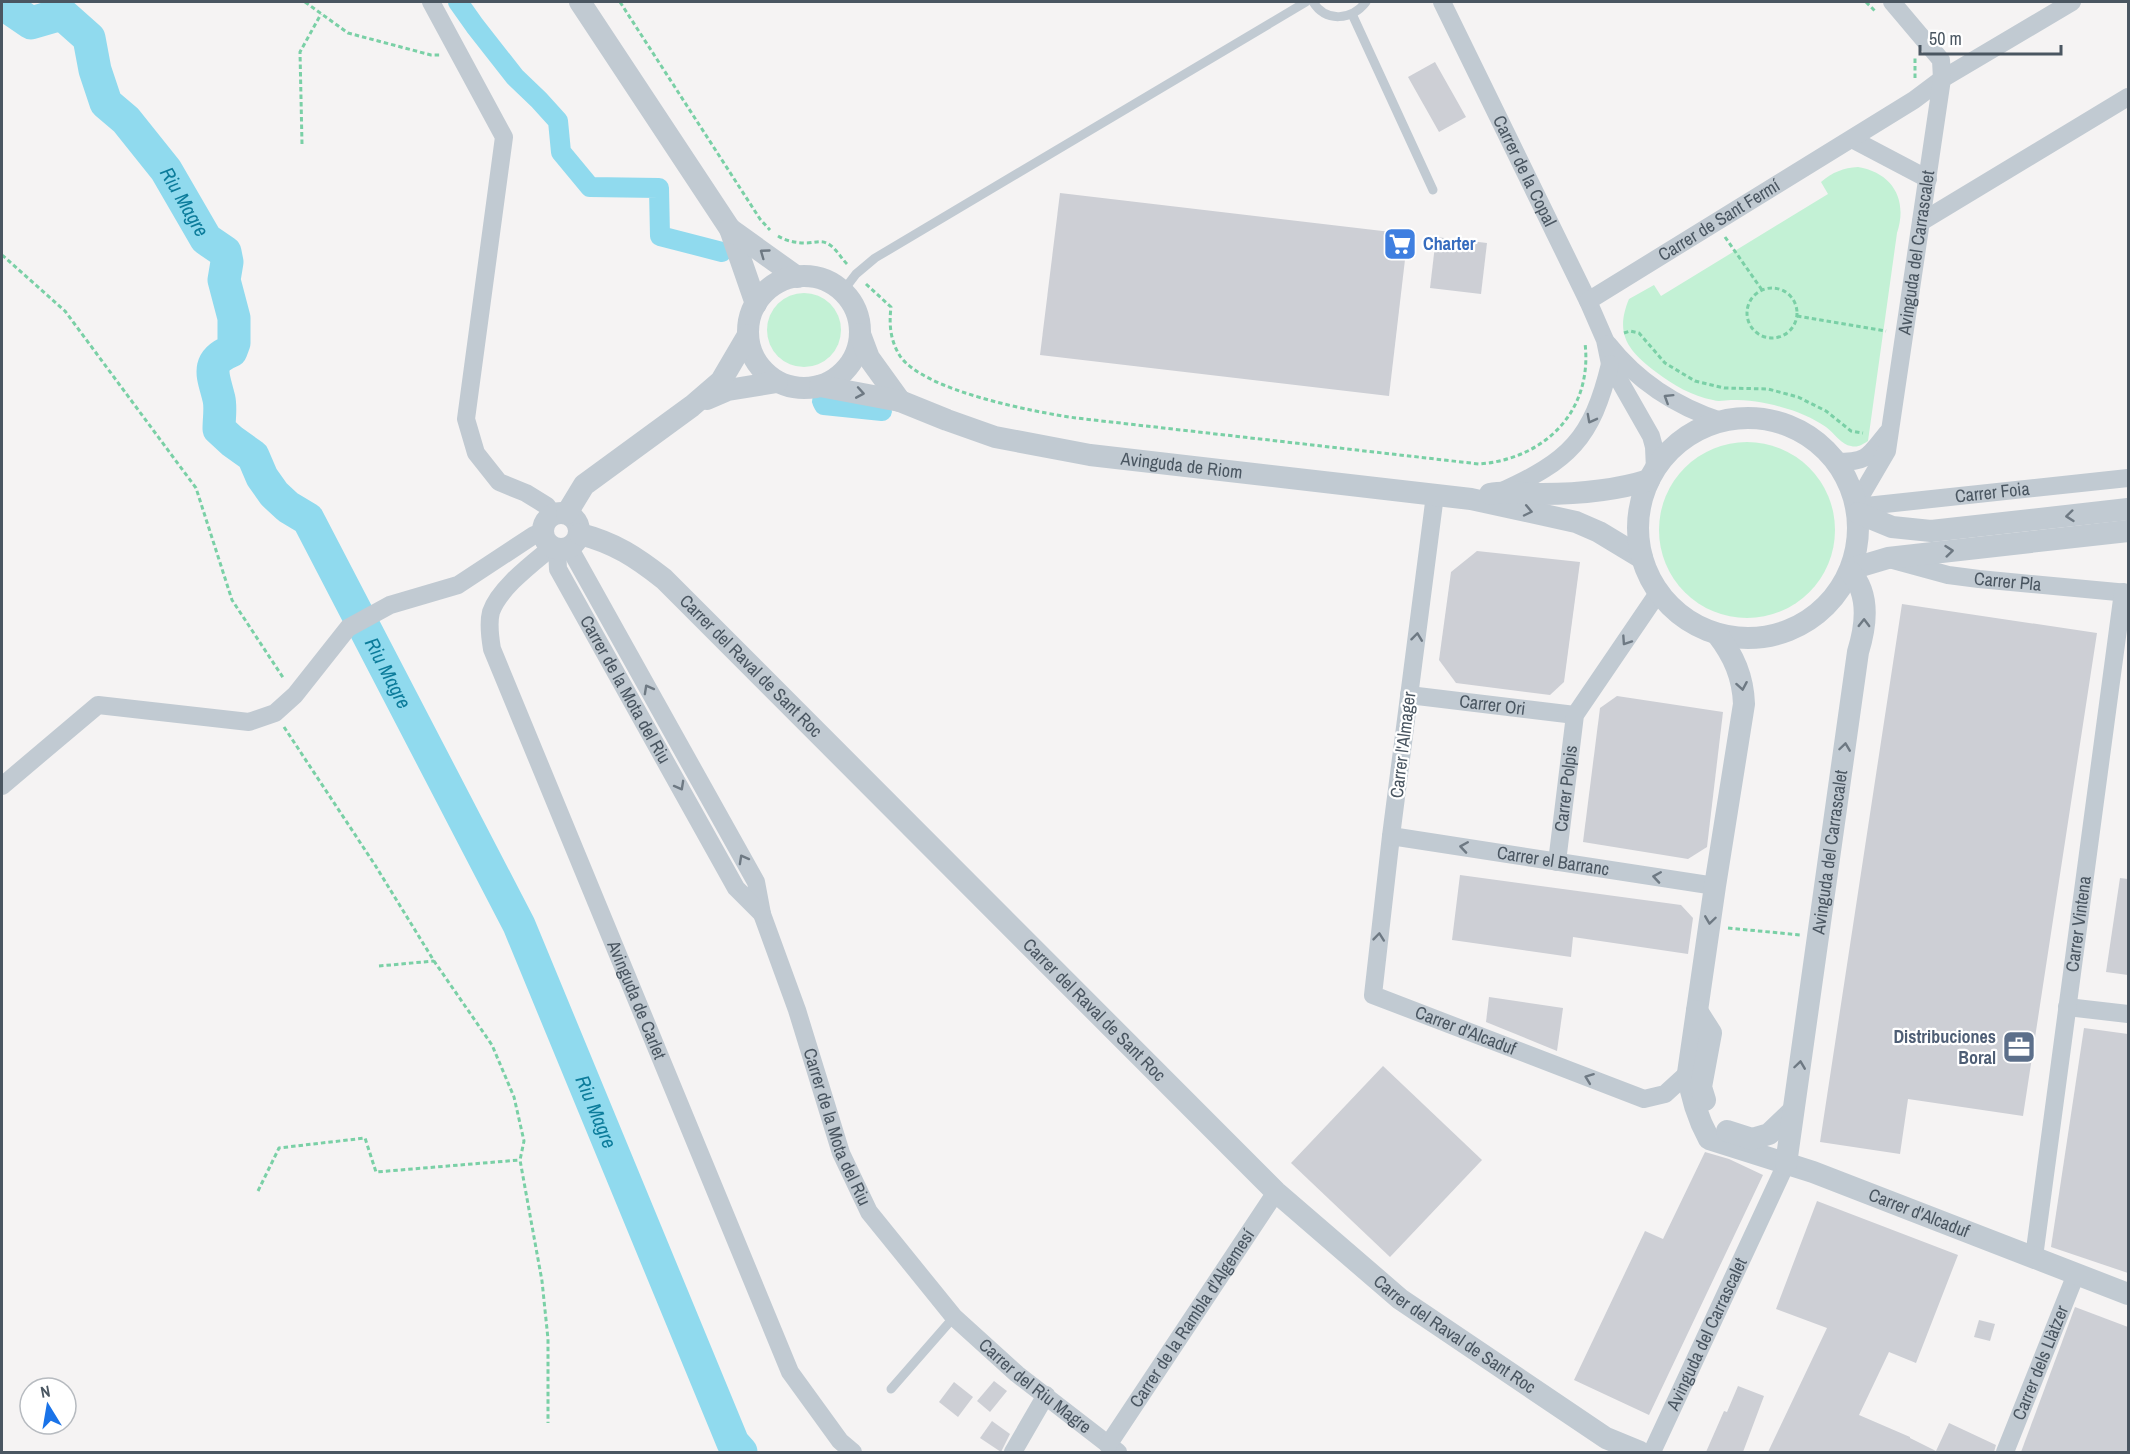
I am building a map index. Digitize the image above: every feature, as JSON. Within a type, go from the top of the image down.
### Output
[{"type":"street","points":[[431,2],[504,137],[466,419],[476,453],[499,482],[548,506],[560,534]]},
{"type":"street","points":[[580,2],[730,229],[756,304]]},
{"type":"street","name":"Carrer de la Copal","points":[[1442,2],[1588,301],[1605,340],[1610,364],[1651,436],[1654,447],[1652,474]]},
{"type":"street","points":[[1892,2],[1941,60],[1942,79]]},
{"type":"street","name":"Carrer de Sant Fermí","points":[[1588,301],[1852,139],[1914,100],[1942,79],[2072,2]]},
{"type":"street","name":"Avinguda del Carrascalet","points":[[1857,508],[1887,451],[1892,427],[1942,79]]},
{"type":"street","points":[[1922,222],[2128,97]]},
{"type":"street","points":[[1852,139],[1928,179]]},
{"type":"street","points":[[730,229],[797,277]]},
{"type":"street","points":[[861,334],[857,351],[849,367],[836,379],[820,386],[798,388],[777,382],[762,370],[752,354],[748,335],[749,319],[756,304],[766,291],[780,281],[797,277],[813,277],[829,282],[849,283],[869,358],[900,400]]},
{"type":"street","points":[[560,534],[584,485],[692,406],[721,381],[748,335]]},
{"type":"street","name":"Carrer de la Copal","points":[[1605,340],[1620,359],[1656,390],[1698,414],[1721,422]]},
{"type":"street","name":"Carrer de la Copal","points":[[1500,492],[1536,476],[1567,453],[1579,439],[1598,407],[1610,364]]},
{"type":"street","points":[[692,406],[728,390],[777,382]]},
{"type":"street","name":"Avinguda de Riom","points":[[820,386],[900,400],[995,437],[1042,447],[1090,455],[1471,499],[1576,522],[1614,539],[1642,558]]},
{"type":"street","points":[[1753,419],[1785,424],[1804,433],[1822,446],[1836,462],[1852,489],[1857,508],[1859,532],[1857,551],[1840,590],[1812,618],[1776,635],[1736,638],[1717,634],[1684,618],[1658,593],[1648,576],[1642,558],[1638,538],[1638,518],[1642,498],[1652,474],[1668,452],[1683,439],[1701,428],[1721,422],[1753,419]]},
{"type":"street","points":[[1836,462],[1856,462],[1869,456],[1892,427]]},
{"type":"street","name":"Avinguda de Riom","points":[[1471,499],[1500,492],[1542,494],[1585,492],[1629,486],[1652,474]]},
{"type":"street","name":"Carrer Foia","points":[[1857,508],[2128,478]]},
{"type":"street","name":"Carrer l'Almager","points":[[1373,995],[1390,836],[1435,495]]},
{"type":"street","points":[[1857,508],[1892,527],[1931,531],[2128,509]]},
{"type":"street","points":[[1850,570],[1888,558],[2128,531]]},
{"type":"street","points":[[2,786],[98,705],[249,722],[275,713],[295,695],[348,628],[380,608],[458,585],[534,535],[560,534]]},
{"type":"street","name":"Carrer de la Mota del Riu","points":[[560,534],[558,569],[736,888],[762,914],[797,1010],[842,1153],[869,1212],[954,1317]]},
{"type":"street","name":"Carrer del Raval de Sant Roc","points":[[560,534],[604,540],[623,549],[664,579],[1276,1192],[1400,1299],[1603,1445],[1640,1452]]},
{"type":"street","name":"Avinguda de Carlet","points":[[560,534],[512,582],[498,600],[491,612],[492,649],[790,1372],[840,1441],[853,1452]]},
{"type":"street","points":[[1862,593],[1869,572],[1888,558]]},
{"type":"street","name":"Carrer Pla","points":[[1888,558],[1948,575],[2126,592]]},
{"type":"street","name":"Avinguda del Carrascalet","points":[[1652,1452],[1786,1164],[1858,652],[1864,632],[1862,593],[1859,582],[1850,570]]},
{"type":"street","name":"Carrer Vintena","points":[[2034,1257],[2126,592]]},
{"type":"street","points":[[1575,715],[1658,593]]},
{"type":"street","points":[[1688,1073],[1744,704],[1737,667],[1732,655],[1717,634]]},
{"type":"street","name":"Carrer Ori","points":[[1409,695],[1575,715]]},
{"type":"street","name":"Carrer Polpis","points":[[1557,862],[1575,715]]},
{"type":"street","name":"Carrer el Barranc","points":[[1390,836],[1715,886]]},
{"type":"street","name":"Carrer d'Alcaduf","points":[[1373,995],[1644,1099],[1665,1094],[1688,1073]]},
{"type":"street","points":[[2067,1007],[2128,1014]]},
{"type":"street","points":[[1697,1011],[1711,1033],[1701,1087],[1706,1102],[1722,1129],[1752,1139],[1769,1134],[1793,1111]]},
{"type":"street","name":"Carrer d'Alcaduf","points":[[1688,1073],[1690,1096],[1698,1119],[1709,1138],[1813,1172],[2128,1294]]},
{"type":"street","name":"Carrer de la Rambla d'Algemesí","points":[[1113,1449],[1276,1192]]},
{"type":"street","name":"Carrer dels Llàtzer","points":[[2005,1452],[2076,1274]]},
{"type":"street","name":"Carrer del Riu Magre","points":[[954,1317],[1017,1374],[1113,1449]]},
{"type":"street","points":[[1013,1452],[1046,1395]]},
{"type":"lane","points":[[849,283],[875,258],[1306,2]]},
{"type":"lane","points":[[1313,2],[1324,13],[1343,17],[1352,14],[1366,2]]},
{"type":"lane","points":[[1352,14],[1433,190]]},
{"type":"lane","points":[[891,1389],[954,1317]]},
{"type":"path","points":[[305,2],[348,33],[431,55],[459,54]]},
{"type":"path","points":[[620,2],[766,227],[783,239],[803,243],[820,241],[836,250],[849,283],[891,307],[890,333],[894,345],[908,365],[918,372],[981,398],[1012,407],[1076,418],[1479,464],[1496,463],[1521,456],[1543,443],[1567,419],[1582,388],[1585,371],[1584,337]]},
{"type":"path","points":[[1866,2],[1880,17]]},
{"type":"path","points":[[302,144],[300,52],[321,14]]},
{"type":"path","points":[[1914,100],[1915,56]]},
{"type":"path","points":[[1715,224],[1762,290]]},
{"type":"path","points":[[2,255],[65,311],[196,488],[232,600],[295,695]]},
{"type":"path","points":[[1770,288],[1785,291],[1796,308],[1797,316],[1792,328],[1776,338],[1762,336],[1754,331],[1747,317],[1747,309],[1753,296],[1762,290],[1770,288]]},
{"type":"path","points":[[1797,316],[1905,334]]},
{"type":"path","points":[[1585,347],[1635,331],[1665,363],[1695,381],[1724,388],[1768,389],[1783,392],[1827,411],[1851,432],[1859,434],[1870,431]]},
{"type":"path","points":[[275,713],[375,865],[434,961],[492,1045],[514,1097],[524,1140],[520,1160],[542,1281],[548,1339],[548,1423]]},
{"type":"path","points":[[1709,927],[1818,936]]},
{"type":"path","points":[[379,966],[434,961]]},
{"type":"path","points":[[258,1191],[279,1148],[365,1138],[376,1172],[520,1160]]},
{"type":"green space","points":[[1858,167],[1870,170],[1889,182],[1899,199],[1900,210],[1868,441],[1858,446],[1848,445],[1816,421],[1775,405],[1744,400],[1715,401],[1698,396],[1662,377],[1638,357],[1624,332],[1623,323],[1629,299],[1654,285],[1661,296],[1828,194],[1821,182],[1830,176]]},
{"type":"green space","points":[[804,293],[818,296],[830,304],[838,316],[841,330],[838,344],[830,356],[818,364],[804,367],[790,364],[778,356],[770,344],[767,330],[770,316],[778,304],[790,296]]},
{"type":"green space","points":[[1747,442],[1781,449],[1796,457],[1809,468],[1820,481],[1828,496],[1835,530],[1828,564],[1820,579],[1809,592],[1796,603],[1781,611],[1747,618],[1713,611],[1698,603],[1685,592],[1674,579],[1666,564],[1659,530],[1666,496],[1674,481],[1685,468],[1698,457],[1713,449]]},
{"type":"building","points":[[1435,62],[1466,117],[1439,132],[1408,77]]},
{"type":"building","points":[[1060,193],[1408,234],[1389,396],[1040,355]]},
{"type":"building","points":[[1436,237],[1487,243],[1481,294],[1430,288]]},
{"type":"building","points":[[1477,551],[1580,562],[1564,682],[1550,695],[1456,683],[1439,660],[1451,572]]},
{"type":"building","points":[[1902,604],[2097,633],[2023,1116],[1908,1099],[1900,1154],[1820,1142]]},
{"type":"building","points":[[1617,696],[1723,712],[1707,847],[1688,859],[1583,842],[1600,708]]},
{"type":"building","points":[[1460,875],[1681,905],[1693,918],[1688,954],[1573,937],[1571,957],[1452,940]]},
{"type":"building","points":[[2120,878],[2128,879],[2128,975],[2106,972]]},
{"type":"building","points":[[1489,997],[1563,1008],[1557,1051],[1486,1022]]},
{"type":"building","points":[[2084,1028],[2128,1034],[2128,1273],[2051,1247]]},
{"type":"building","points":[[1383,1066],[1482,1160],[1390,1257],[1291,1163]]},
{"type":"building","points":[[1705,1152],[1729,1159],[1763,1175],[1649,1415],[1574,1380],[1645,1231],[1663,1239]]},
{"type":"building","points":[[1817,1201],[1958,1255],[1916,1363],[1889,1352],[1859,1415],[1936,1451],[1949,1423],[1996,1445],[1994,1452],[1768,1452],[1827,1328],[1776,1309]]},
{"type":"building","points":[[2075,1307],[2128,1327],[2128,1452],[2021,1452]]},
{"type":"building","points":[[1979,1320],[1995,1324],[1990,1341],[1974,1337]]},
{"type":"building","points":[[994,1381],[1007,1391],[990,1412],[977,1401]]},
{"type":"building","points":[[954,1382],[973,1397],[958,1417],[939,1402]]},
{"type":"building","points":[[1738,1386],[1764,1396],[1743,1452],[1706,1452],[1724,1411],[1727,1412]]},
{"type":"building","points":[[992,1421],[1010,1434],[1001,1452],[980,1438]]},
{"type":"waterway","points":[[458,2],[515,77],[558,121],[561,152],[590,187],[659,188],[660,236],[722,252]]},
{"type":"waterway","name":"Riu Magre","points":[[2,3],[31,23],[62,14],[89,38],[95,70],[106,103],[126,120],[166,170],[206,239],[225,252],[227,262],[224,280],[234,318],[234,343],[231,351],[223,355],[214,365],[213,377],[220,402],[219,429],[253,456],[262,477],[274,494],[288,507],[308,519],[519,925],[733,1443],[741,1452]]},
{"type":"waterway","points":[[822,401],[824,405],[882,411]]},
{"type":"place","name":"Charter","points":[[1400,244]]},
{"type":"place","name":"Distribuciones Boral","points":[[2019,1047]]}]
